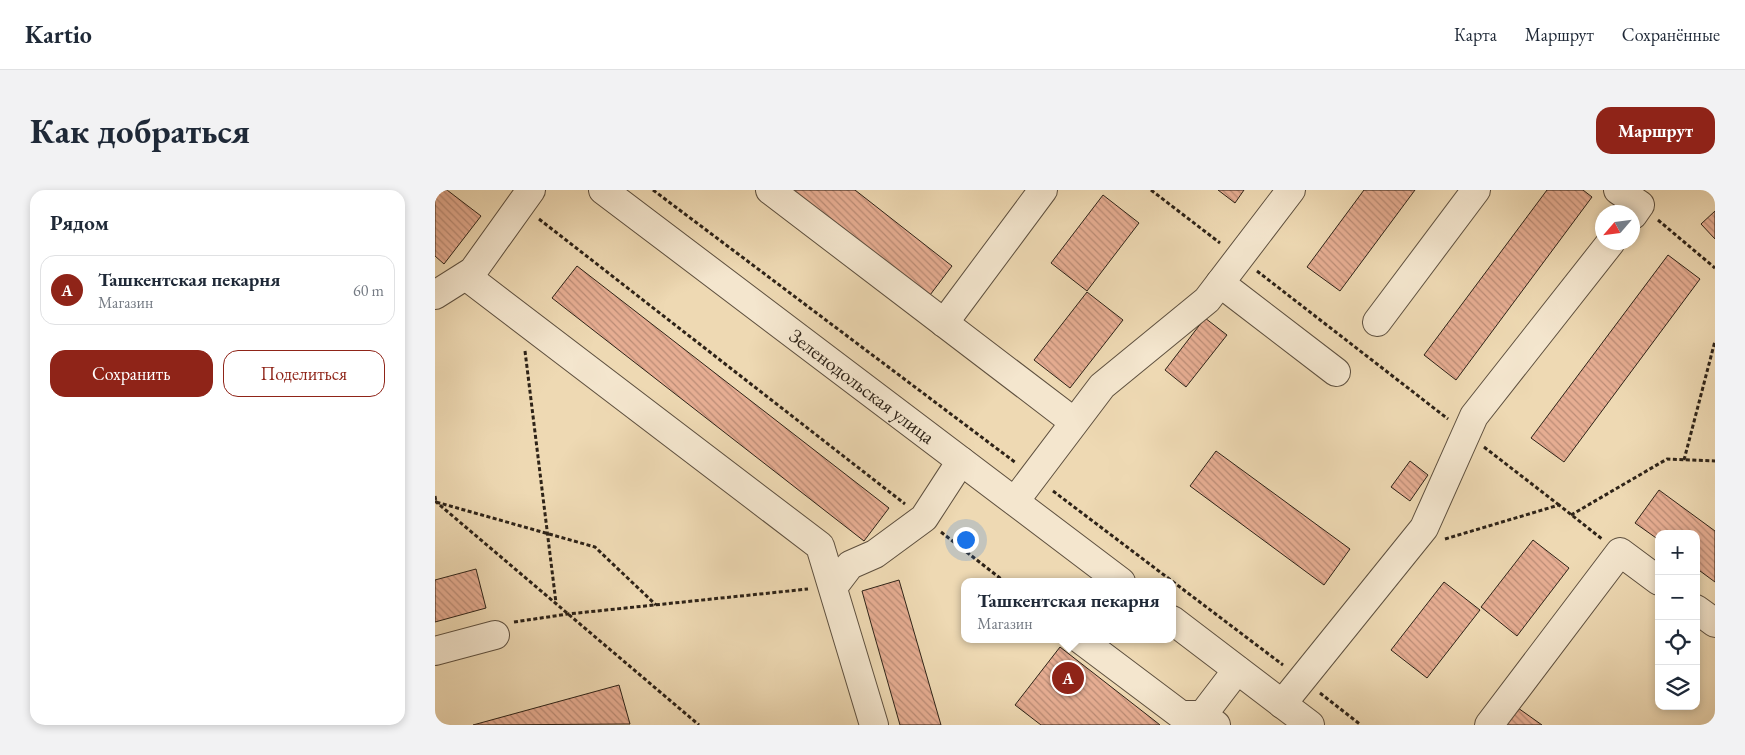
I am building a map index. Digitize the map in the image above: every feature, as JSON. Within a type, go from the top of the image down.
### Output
[{"type":"street","name":"Зеленодольская улица","points":[[603,190],[1116,578]]},
{"type":"street","points":[[770,190],[1075,422]]},
{"type":"street","points":[[944,323],[1043,190]]},
{"type":"street","points":[[1015,501],[1102,386],[1207,300],[1291,190]]},
{"type":"street","points":[[1377,322],[1476,190]]},
{"type":"street","points":[[435,295],[473,271],[525,199]]},
{"type":"street","points":[[1283,704],[1317,686],[1424,528],[1474,416],[1605,250]]},
{"type":"street","points":[[465,276],[820,546],[834,586],[874,725]]},
{"type":"street","points":[[1220,283],[1336,372]]},
{"type":"street","points":[[834,586],[850,565],[875,554],[923,518],[961,461]]},
{"type":"street","points":[[1489,725],[1620,552],[1655,578]]},
{"type":"street","points":[[1700,612],[1715,623]]},
{"type":"street","points":[[1176,623],[1310,725]]},
{"type":"street","points":[[435,651],[495,635]]},
{"type":"street","points":[[1085,643],[1181,715],[1205,722],[1237,670]]},
{"type":"path","points":[[653,190],[1171,578]]},
{"type":"path","points":[[1151,190],[1620,552]]},
{"type":"path","points":[[525,199],[537,218],[1000,578]]},
{"type":"path","points":[[1630,203],[1715,268]]},
{"type":"path","points":[[521,318],[556,604]]},
{"type":"path","points":[[1684,460],[1715,341]]},
{"type":"path","points":[[1571,515],[1667,460],[1715,461]]},
{"type":"path","points":[[435,496],[436,501],[699,725]]},
{"type":"path","points":[[436,501],[595,547],[656,605]]},
{"type":"path","points":[[1440,540],[1559,505]]},
{"type":"path","points":[[1176,582],[1317,686],[1361,725]]},
{"type":"path","points":[[495,635],[512,622],[568,614],[834,586]]},
{"type":"path","points":[[1317,686],[1320,700]]},
{"type":"building","points":[[435,190],[447,190],[481,216],[444,264],[435,256]]},
{"type":"building","points":[[789,190],[855,190],[952,266],[927,299]]},
{"type":"building","points":[[1218,190],[1244,190],[1235,203]]},
{"type":"building","points":[[1364,190],[1415,190],[1340,291],[1307,267]]},
{"type":"building","points":[[1547,190],[1583,190],[1592,197],[1456,380],[1424,355]]},
{"type":"building","points":[[1103,195],[1139,223],[1087,291],[1051,263]]},
{"type":"building","points":[[1715,211],[1715,239],[1701,224]]},
{"type":"building","points":[[1668,255],[1700,279],[1564,462],[1531,438]]},
{"type":"building","points":[[577,266],[889,508],[864,541],[552,298]]},
{"type":"building","points":[[1087,292],[1123,320],[1070,388],[1034,360]]},
{"type":"building","points":[[1205,318],[1227,335],[1186,387],[1165,370]]},
{"type":"building","points":[[1216,451],[1350,549],[1324,585],[1190,486]]},
{"type":"building","points":[[1410,461],[1428,475],[1410,501],[1391,487]]},
{"type":"building","points":[[1659,490],[1715,531],[1715,582],[1700,571],[1700,530],[1655,530],[1655,537],[1635,523]]},
{"type":"building","points":[[1533,540],[1569,568],[1517,636],[1481,607]]},
{"type":"building","points":[[476,569],[486,608],[435,622],[435,580]]},
{"type":"building","points":[[899,580],[941,725],[900,725],[862,591]]},
{"type":"building","points":[[1444,582],[1480,610],[1427,678],[1391,650]]},
{"type":"building","points":[[1060,647],[1160,725],[1041,725],[1015,705]]},
{"type":"building","points":[[619,685],[630,724],[473,725]]},
{"type":"building","points":[[1518,708],[1542,725],[1506,725]]},
{"type":"place","name":"Ташкентская пекарня","points":[[1068,678]]}]
